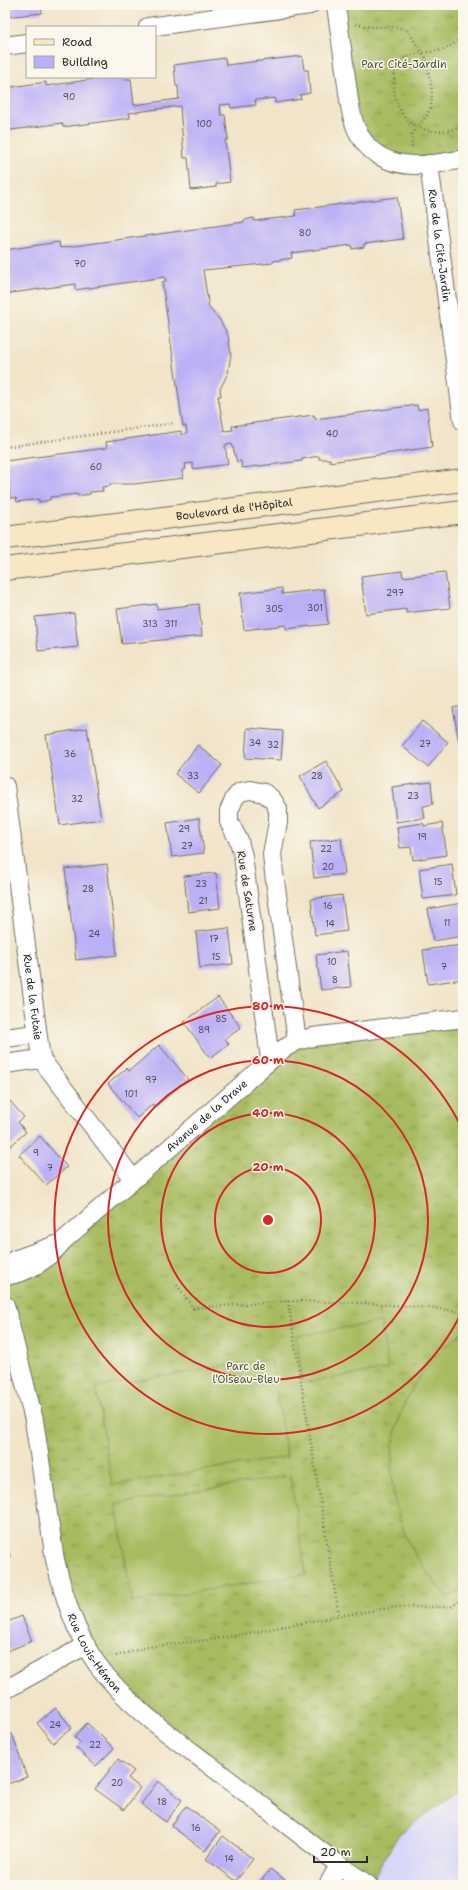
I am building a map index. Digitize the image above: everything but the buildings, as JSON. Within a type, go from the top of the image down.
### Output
[{"type":"main road","name":"Boulevard de l'Hôpital","points":[[5,538],[463,480]]},
{"type":"main road","points":[[5,569],[463,512]]},
{"type":"street","points":[[155,26],[310,5]]},
{"type":"street","points":[[337,12],[352,112],[361,138],[370,149],[380,157],[394,162],[411,165],[463,159]]},
{"type":"street","points":[[5,46],[26,43]]},
{"type":"street","name":"Rue de la Cité-Jardin","points":[[429,164],[463,421]]},
{"type":"street","name":"Rue de la Futaie","points":[[5,786],[36,1034],[41,1059],[132,1179]]},
{"type":"street","name":"Rue de Saturne","points":[[270,1058],[243,856],[239,841],[229,822],[229,811],[234,799],[240,792],[250,790],[264,793],[272,799],[278,809],[278,822],[272,854],[273,867],[297,1041]]},
{"type":"street","name":"Avenue de la Drave","points":[[5,1276],[30,1270],[51,1256],[64,1240],[270,1058],[297,1041],[313,1037],[463,1018]]},
{"type":"street","points":[[5,1038],[36,1034]]},
{"type":"street","points":[[5,1064],[41,1059]]},
{"type":"street","name":"Avenue de la Drave","points":[[5,1267],[14,1260],[53,1246],[64,1240]]},
{"type":"street","name":"Rue Louis-Hémon","points":[[5,1305],[29,1397],[61,1582],[76,1624],[96,1662],[110,1680],[166,1732],[339,1865],[368,1885]]},
{"type":"street","points":[[5,1690],[86,1645]]},
{"type":"street","points":[[328,1885],[339,1865]]},
{"type":"path","points":[[337,12],[371,27],[397,27],[407,30],[426,58],[429,71],[431,107],[428,115],[412,134],[411,165]]},
{"type":"path","points":[[463,34],[454,44],[442,50],[422,52],[406,58],[398,65],[394,76],[394,94],[399,110],[406,120],[417,127],[434,131],[451,131],[463,125]]},
{"type":"path","points":[[5,447],[175,423]]},
{"type":"path","points":[[177,1285],[193,1308],[288,1301],[362,1303],[433,1308],[463,1312]]},
{"type":"path","points":[[288,1301],[339,1616]]},
{"type":"path","points":[[116,1656],[148,1647],[224,1638],[339,1616],[398,1607],[451,1607],[463,1599]]},
{"type":"shaded area","points":[[463,1787],[463,1885],[369,1885],[399,1834]]},
{"type":"green space","name":"Parc Cité-Jardin","points":[[336,5],[463,5],[463,159],[411,165],[364,142]]},
{"type":"green space","name":"Parc de l'Oiseau-Bleu","points":[[463,1018],[463,1787],[399,1834],[369,1885],[126,1697],[76,1624],[5,1305],[5,1276],[11,1275],[283,1049]]},
{"type":"green space","points":[[381,1322],[388,1369],[303,1383],[296,1336]]},
{"type":"green space","points":[[463,1332],[463,1588],[447,1598],[410,1546],[402,1526],[395,1498],[392,1471],[393,1444],[399,1418],[409,1394],[423,1371],[441,1351]]},
{"type":"green space","points":[[271,1359],[287,1457],[112,1485],[96,1387]]},
{"type":"green space","points":[[290,1476],[306,1574],[132,1602],[116,1504]]}]
